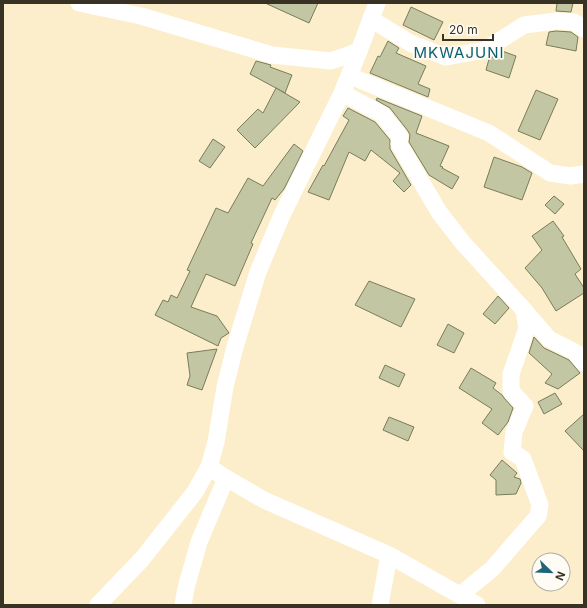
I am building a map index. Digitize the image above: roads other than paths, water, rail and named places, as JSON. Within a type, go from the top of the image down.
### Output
[{"type":"street","points":[[79,3],[140,16],[272,54],[331,61],[359,51]]},
{"type":"street","points":[[98,605],[142,559],[195,492],[209,467],[216,442],[225,387],[235,347],[258,272],[281,217],[350,76],[374,11],[410,43],[446,57],[485,50],[524,25],[556,21],[574,22],[584,29]]},
{"type":"street","points":[[350,76],[490,133],[550,173],[571,176],[584,174]]},
{"type":"street","points":[[342,93],[382,114],[400,137],[399,144],[439,212],[463,243],[549,339],[575,352],[584,363]]},
{"type":"street","points":[[460,595],[492,569],[538,516],[540,505],[523,459],[512,452],[514,432],[524,406],[511,391],[510,374],[527,328],[524,310]]},
{"type":"street","points":[[209,467],[264,500],[389,555],[477,605]]},
{"type":"street","points":[[182,605],[199,542],[226,478]]},
{"type":"street","points":[[380,605],[389,555]]},
{"type":"district","name":"MKWAJUNI","points":[[459,53]]}]
